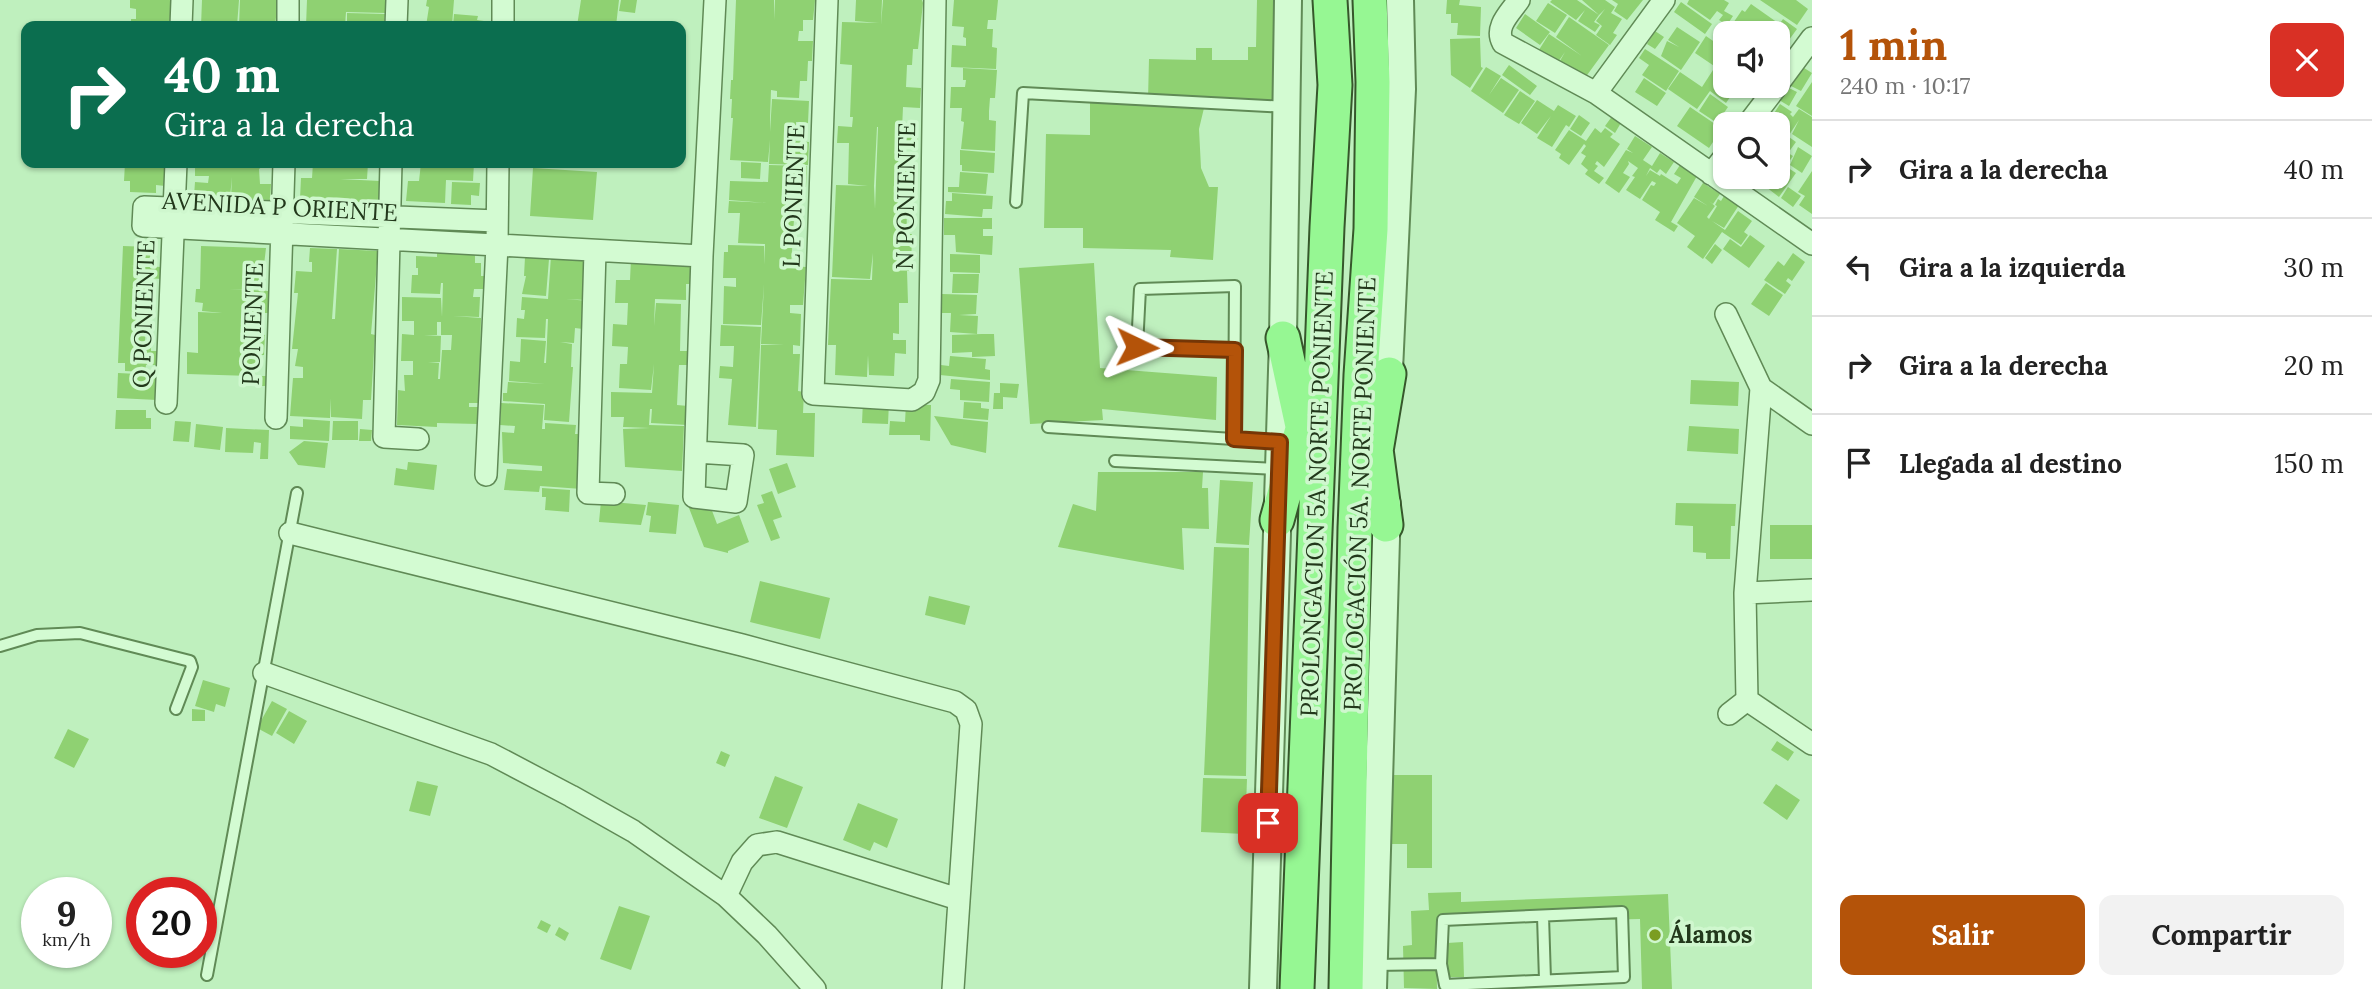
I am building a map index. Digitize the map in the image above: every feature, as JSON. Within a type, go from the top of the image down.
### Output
[{"type":"main road","name":"PROLONGACION 5A NORTE PONIENTE","points":[[1297,989],[1335,85],[1330,0]]},
{"type":"main road","name":"PROLOGACIÓN 5A. NORTE PONIENTE","points":[[1346,989],[1371,526],[1375,375],[1370,0]]},
{"type":"main road","points":[[1283,338],[1291,435],[1317,492]]},
{"type":"main road","points":[[1277,520],[1291,435],[1322,358]]},
{"type":"main road","points":[[1371,526],[1377,449],[1375,375]]},
{"type":"street","points":[[181,21],[182,0]]},
{"type":"street","points":[[288,0],[288,21]]},
{"type":"street","points":[[396,21],[397,0]]},
{"type":"street","points":[[503,0],[503,21]]},
{"type":"street","points":[[695,452],[715,0]]},
{"type":"street","name":"L PONIENTE","points":[[827,0],[813,394],[912,400],[925,392]]},
{"type":"street","name":"N PONIENTE","points":[[925,392],[929,380],[936,0]]},
{"type":"street","points":[[1283,338],[1288,0]]},
{"type":"street","points":[[1375,375],[1402,89],[1400,0]]},
{"type":"street","points":[[1519,0],[1499,28],[1498,35],[1503,43],[1596,93],[1812,244]]},
{"type":"street","points":[[1596,93],[1664,0]]},
{"type":"street","points":[[1790,68],[1812,38]]},
{"type":"street","name":"Q PONIENTE","points":[[166,403],[176,168]]},
{"type":"street","name":"PONIENTE","points":[[276,418],[284,168]]},
{"type":"street","points":[[391,168],[384,437],[418,439]]},
{"type":"street","points":[[486,475],[497,246],[498,168]]},
{"type":"street","name":"AVENIDA P ORIENTE","points":[[174,218],[283,222],[388,216],[497,221]]},
{"type":"street","name":"AVENIDA P ORIENTE","points":[[283,222],[387,238],[702,256]]},
{"type":"street","points":[[595,251],[588,494],[614,494]]},
{"type":"street","points":[[1726,314],[1761,388],[1812,424]]},
{"type":"street","points":[[1746,700],[1745,593],[1761,388]]},
{"type":"street","points":[[1263,989],[1279,469],[1291,435]]},
{"type":"street","points":[[1371,526],[1374,977]]},
{"type":"street","points":[[290,533],[742,645],[955,702],[966,710],[971,724],[953,989]]},
{"type":"street","points":[[1745,593],[1812,590]]},
{"type":"street","points":[[264,673],[491,754],[633,831],[726,896],[767,935],[815,989]]},
{"type":"street","points":[[1729,714],[1746,700]]},
{"type":"street","points":[[1746,700],[1812,744]]},
{"type":"street","points":[[726,896],[743,862],[757,845],[777,842],[958,899]]},
{"type":"lane","points":[[1016,202],[1023,93],[1287,107]]},
{"type":"lane","points":[[1234,439],[1235,350],[1235,286],[1140,289],[1137,347],[1235,350]]},
{"type":"lane","points":[[1048,427],[1234,439],[1291,435]]},
{"type":"lane","points":[[1115,461],[1279,469]]},
{"type":"lane","points":[[207,975],[297,493]]},
{"type":"lane","points":[[0,646],[37,635],[80,633],[190,661],[192,667],[176,709]]},
{"type":"lane","points":[[1622,912],[1624,977],[1445,985],[1441,964],[1443,920],[1543,916],[1622,912]]},
{"type":"lane","points":[[1543,916],[1545,980]]},
{"type":"lane","points":[[1374,977],[1441,964]]},
{"type":"building","points":[[130,0],[172,0],[170,21],[131,21],[136,19],[136,9],[130,8]]},
{"type":"building","points":[[202,0],[239,0],[237,21],[201,21]]},
{"type":"building","points":[[240,0],[278,0],[276,21],[239,21]]},
{"type":"building","points":[[307,0],[386,0],[386,13],[346,12],[345,21],[306,21]]},
{"type":"building","points":[[427,0],[454,0],[452,21],[427,21],[429,7],[426,6]]},
{"type":"building","points":[[581,0],[619,0],[617,21],[578,21]]},
{"type":"building","points":[[621,0],[637,0],[635,13],[619,11]]},
{"type":"building","points":[[736,0],[774,0],[774,20],[775,0],[815,0],[813,20],[803,20],[803,31],[799,31],[798,41],[813,41],[812,61],[808,61],[807,81],[800,81],[799,98],[777,97],[777,91],[771,90],[770,132],[772,99],[809,101],[808,123],[796,122],[796,141],[809,142],[808,165],[769,164],[770,140],[768,162],[730,160],[733,118],[730,99]]},
{"type":"building","points":[[856,0],[882,0],[881,25],[883,0],[922,0],[923,3],[918,49],[913,49],[912,65],[907,65],[906,87],[921,88],[920,108],[903,107],[902,129],[918,129],[917,149],[904,149],[903,167],[916,168],[915,190],[906,190],[907,234],[912,234],[911,271],[907,271],[908,303],[899,303],[899,334],[893,333],[893,340],[906,340],[906,354],[895,353],[894,376],[869,375],[868,355],[867,377],[835,375],[836,345],[828,345],[831,279],[872,280],[873,253],[870,279],[832,277],[836,185],[868,186],[848,184],[849,143],[837,143],[838,126],[852,127],[853,117],[850,117],[852,65],[840,64],[842,22],[879,23],[855,21]],"holes":[[[878,127],[875,209],[874,186]]]},
{"type":"building","points":[[954,0],[998,0],[996,20],[988,20],[987,29],[993,29],[992,47],[997,48],[996,69],[951,67],[952,45],[966,46],[964,27],[952,26]]},
{"type":"building","points":[[1257,0],[1277,0],[1275,101],[1148,99],[1149,59],[1196,60],[1196,48],[1212,48],[1212,60],[1248,60],[1248,47],[1256,47]]},
{"type":"building","points":[[1447,0],[1460,0],[1459,5],[1481,7],[1480,36],[1457,35],[1458,23],[1451,23],[1451,14],[1446,14]]},
{"type":"building","points":[[1577,0],[1599,15],[1594,22],[1600,25],[1595,32],[1578,21],[1585,10],[1576,20],[1550,2]]},
{"type":"building","points":[[1582,0],[1605,0],[1615,7],[1611,13],[1622,19],[1613,33],[1617,35],[1610,45],[1596,35],[1602,26],[1596,21],[1605,9],[1599,15]]},
{"type":"building","points":[[1612,0],[1643,0],[1627,20],[1614,11],[1618,4]]},
{"type":"building","points":[[1689,0],[1724,0],[1729,3],[1724,11],[1733,16],[1730,21],[1721,21],[1723,15],[1717,11],[1710,20],[1687,4]]},
{"type":"building","points":[[1760,0],[1796,0],[1808,9],[1797,25]]},
{"type":"building","points":[[1681,2],[1712,24],[1705,34],[1674,12]]},
{"type":"building","points":[[1548,3],[1567,15],[1555,33],[1536,21]]},
{"type":"building","points":[[1751,4],[1775,21],[1734,21],[1742,10],[1745,12]]},
{"type":"building","points":[[347,13],[385,14],[384,21],[347,21]]},
{"type":"building","points":[[454,14],[478,16],[477,20],[484,21],[453,21]]},
{"type":"building","points":[[1525,14],[1550,32],[1540,45],[1516,28]]},
{"type":"building","points":[[1569,17],[1609,45],[1582,82],[1557,66],[1565,52],[1556,65],[1537,53],[1549,34],[1582,56],[1556,37]]},
{"type":"building","points":[[1790,24],[1797,29],[1790,38]]},
{"type":"building","points":[[1677,27],[1700,42],[1681,70],[1661,56],[1667,41],[1679,47],[1668,40]]},
{"type":"building","points":[[1655,31],[1664,37],[1655,49],[1647,44]]},
{"type":"building","points":[[1706,36],[1713,41],[1713,65],[1695,53]]},
{"type":"building","points":[[1480,38],[1483,68],[1470,88],[1451,75],[1450,39]]},
{"type":"building","points":[[1645,49],[1679,71],[1666,91],[1642,75],[1649,65],[1639,58]]},
{"type":"building","points":[[1509,65],[1537,86],[1530,95],[1502,75]]},
{"type":"building","points":[[1801,66],[1812,73],[1801,91],[1790,83]]},
{"type":"building","points":[[1486,67],[1501,76],[1489,95],[1501,78],[1519,90],[1503,113],[1471,91]]},
{"type":"building","points":[[963,68],[997,70],[995,98],[990,98],[989,111],[989,120],[996,121],[995,151],[961,149],[964,122],[961,121],[962,108],[950,108],[951,87],[965,87]]},
{"type":"building","points":[[1713,70],[1713,93],[1710,91],[1697,109],[1668,89],[1680,72],[1702,87]]},
{"type":"building","points":[[1644,78],[1666,93],[1657,106],[1635,92]]},
{"type":"building","points":[[1812,82],[1812,116],[1796,106]]},
{"type":"building","points":[[1790,88],[1797,92],[1789,106],[1779,100],[1790,98]]},
{"type":"building","points":[[1520,91],[1535,101],[1519,124],[1504,115]]},
{"type":"building","points":[[1710,94],[1728,107],[1725,112],[1713,112],[1713,120],[1699,111]]},
{"type":"building","points":[[1537,100],[1554,111],[1558,105],[1576,116],[1569,127],[1566,125],[1552,147],[1537,138],[1551,116],[1537,134],[1521,123]]},
{"type":"building","points":[[1090,101],[1204,108],[1199,129],[1201,168],[1209,187],[1218,187],[1213,260],[1170,257],[1171,250],[1083,248],[1083,228],[1044,228],[1046,134],[1090,135]]},
{"type":"building","points":[[1780,104],[1792,112],[1790,114],[1775,112]]},
{"type":"building","points":[[1690,107],[1713,123],[1713,142],[1709,148],[1677,126]]},
{"type":"building","points":[[1799,109],[1812,117],[1812,147],[1792,134],[1799,120],[1790,134],[1790,114],[1793,117]]},
{"type":"building","points":[[1579,115],[1590,123],[1581,136],[1570,129]]},
{"type":"building","points":[[1613,115],[1622,121],[1615,133],[1605,126]]},
{"type":"building","points":[[1595,128],[1601,133],[1605,128],[1613,134],[1610,137],[1620,144],[1604,167],[1597,161],[1595,164],[1598,166],[1594,171],[1604,178],[1599,184],[1585,174],[1588,170],[1581,164],[1586,156],[1581,153],[1586,146],[1584,144],[1569,165],[1559,158],[1561,154],[1555,150],[1569,130],[1586,141]]},
{"type":"building","points":[[1635,136],[1652,147],[1643,160],[1652,166],[1660,153],[1674,162],[1666,174],[1660,169],[1657,173],[1650,168],[1646,176],[1650,170],[1677,184],[1681,178],[1674,174],[1680,165],[1697,176],[1671,222],[1678,226],[1674,232],[1655,220],[1660,212],[1642,200],[1651,185],[1656,183],[1652,181],[1640,199],[1626,190],[1638,168],[1628,161],[1623,173],[1630,177],[1619,193],[1605,183],[1626,150],[1633,153],[1627,149]]},
{"type":"building","points":[[1790,138],[1796,142],[1790,150]]},
{"type":"building","points":[[1798,147],[1812,156],[1802,173],[1790,165]]},
{"type":"building","points":[[960,150],[995,153],[994,173],[962,171]]},
{"type":"building","points":[[741,162],[761,163],[760,179],[741,178]]},
{"type":"building","points":[[769,165],[807,166],[806,187],[793,186],[792,204],[795,204],[791,266],[806,267],[803,305],[790,305],[790,313],[801,314],[800,346],[793,345],[793,354],[800,354],[798,391],[804,392],[803,413],[815,413],[814,457],[776,455],[777,430],[758,429],[761,345],[784,345],[761,344],[764,284],[761,325],[723,324],[724,286],[736,287],[736,278],[723,278],[724,252],[728,252],[728,245],[764,246],[764,265],[765,244],[738,243],[740,213],[728,213],[729,201],[767,203],[729,200],[730,181],[768,182]]},
{"type":"building","points":[[125,168],[165,168],[165,186],[156,185],[156,193],[130,192],[130,181],[124,181]]},
{"type":"building","points":[[195,168],[260,168],[260,184],[271,184],[270,200],[231,198],[232,177],[230,197],[194,196],[195,182],[208,183],[209,176],[195,176]]},
{"type":"building","points":[[313,168],[368,168],[367,179],[340,179],[380,181],[379,203],[300,199],[301,178],[312,178]]},
{"type":"building","points":[[420,168],[474,168],[473,181],[446,180],[445,203],[406,201],[408,181],[419,181]]},
{"type":"building","points":[[533,168],[597,172],[593,220],[530,216]]},
{"type":"building","points":[[1790,169],[1796,173],[1790,181]]},
{"type":"building","points":[[1812,171],[1812,214],[1799,205],[1805,196],[1798,192]]},
{"type":"building","points":[[960,172],[988,174],[986,194],[948,192],[948,187],[959,187]]},
{"type":"building","points":[[452,182],[480,183],[479,196],[471,195],[471,205],[451,204]]},
{"type":"building","points":[[1703,183],[1720,194],[1713,204],[1709,201],[1715,206],[1707,217],[1709,219],[1717,206],[1715,205],[1718,199],[1721,201],[1724,196],[1739,205],[1724,228],[1712,221],[1725,230],[1738,211],[1752,221],[1744,232],[1748,235],[1741,245],[1722,232],[1703,259],[1687,247],[1695,236],[1677,223],[1694,198],[1708,206],[1694,197]]},
{"type":"building","points":[[1790,188],[1801,196],[1793,207],[1781,198]]},
{"type":"building","points":[[1769,189],[1785,189],[1779,197]]},
{"type":"building","points":[[952,193],[993,196],[992,209],[983,209],[982,217],[945,214],[946,201],[952,201]]},
{"type":"building","points":[[944,218],[992,218],[992,229],[983,229],[983,236],[993,236],[992,255],[956,252],[955,235],[944,235]]},
{"type":"building","points":[[1750,235],[1765,246],[1749,268],[1723,249],[1730,239],[1741,247]]},
{"type":"building","points":[[1715,244],[1722,250],[1712,264],[1705,258]]},
{"type":"building","points":[[123,246],[150,247],[150,265],[130,266],[162,267],[161,279],[149,278],[147,287],[145,344],[151,345],[151,351],[158,351],[158,365],[146,365],[145,372],[125,371],[125,363],[118,363]]},
{"type":"building","points":[[201,246],[266,248],[261,290],[228,289],[269,291],[268,313],[256,313],[255,334],[265,335],[264,355],[256,355],[255,376],[266,376],[267,386],[251,386],[251,376],[187,374],[187,352],[198,353],[198,312],[222,313],[202,311],[203,303],[195,302],[196,289],[200,289]]},
{"type":"building","points":[[310,248],[337,249],[332,319],[335,319],[339,249],[378,251],[371,334],[375,335],[371,400],[363,400],[362,419],[331,417],[331,398],[330,418],[290,416],[293,378],[303,378],[303,367],[295,366],[298,349],[292,349],[298,293],[294,293],[296,271],[312,272],[312,262],[309,262]]},
{"type":"building","points":[[437,252],[475,254],[475,263],[481,263],[481,276],[486,276],[485,289],[474,289],[473,297],[480,297],[479,317],[453,316],[481,318],[479,403],[469,403],[469,407],[478,407],[478,424],[437,423],[437,427],[397,425],[398,390],[405,391],[404,375],[413,375],[413,361],[401,361],[402,334],[414,335],[414,321],[402,321],[402,297],[441,298],[442,317],[443,283],[440,294],[411,293],[412,275],[418,275],[416,256],[437,257]],"holes":[[[437,322],[441,322],[441,335],[452,335],[451,350],[442,350],[438,379],[439,363],[428,363],[440,362],[441,336],[424,335],[437,335]]]},
{"type":"building","points":[[1793,253],[1805,262],[1792,281],[1788,278],[1786,281],[1791,285],[1785,294],[1764,280],[1778,261],[1784,266]]},
{"type":"building","points":[[950,254],[980,255],[980,273],[950,272]]},
{"type":"building","points":[[551,256],[590,258],[585,300],[566,299],[589,301],[583,329],[575,328],[574,343],[560,342],[572,344],[569,422],[544,420],[545,404],[503,401],[508,382],[545,384],[509,381],[510,361],[520,362],[521,339],[546,341],[546,363],[548,319],[545,338],[516,337],[517,318],[524,319],[525,310],[521,310],[522,297],[548,299]]},
{"type":"building","points":[[525,257],[549,259],[546,296],[522,294],[526,276]]},
{"type":"building","points":[[631,259],[698,260],[697,284],[686,284],[686,300],[655,299],[654,326],[656,303],[681,304],[680,351],[689,351],[689,365],[679,365],[677,405],[688,406],[687,425],[651,423],[650,409],[649,425],[684,426],[682,471],[625,467],[623,429],[650,428],[623,427],[624,417],[611,417],[611,392],[652,393],[654,364],[651,390],[619,388],[620,364],[627,364],[628,347],[612,346],[613,324],[627,325],[628,303],[615,303],[616,280],[630,280]]},
{"type":"building","points":[[1094,263],[1100,368],[1217,377],[1216,420],[1102,409],[1103,420],[1030,424],[1019,268]]},
{"type":"building","points":[[953,274],[979,274],[978,293],[952,293]]},
{"type":"building","points":[[1766,283],[1783,295],[1769,316],[1751,304]]},
{"type":"building","points":[[942,294],[977,295],[976,314],[959,315],[978,316],[977,334],[950,332],[951,313],[941,313]]},
{"type":"building","points":[[721,325],[761,327],[756,427],[728,425],[732,379],[719,378],[720,366],[733,367],[734,346],[720,346]]},
{"type":"building","points":[[994,334],[995,356],[972,357],[972,352],[952,353],[952,335]]},
{"type":"building","points":[[950,356],[986,359],[985,369],[990,370],[990,380],[940,375],[941,365],[949,366]]},
{"type":"building","points":[[118,373],[158,375],[157,400],[117,398]]},
{"type":"building","points":[[951,379],[990,382],[989,402],[960,400],[960,390],[950,389]]},
{"type":"building","points":[[1691,380],[1739,382],[1738,406],[1690,404]]},
{"type":"building","points":[[1000,383],[1019,384],[1017,398],[1003,397],[1003,409],[993,409],[994,393],[1000,393]]},
{"type":"building","points":[[863,400],[889,402],[888,424],[862,423]]},
{"type":"building","points":[[964,402],[981,403],[981,408],[989,409],[988,420],[963,418]]},
{"type":"building","points":[[501,403],[544,405],[542,429],[545,429],[545,423],[576,425],[575,434],[583,434],[582,489],[540,486],[539,492],[504,490],[507,469],[542,471],[542,466],[503,463],[502,432],[514,433],[515,426],[500,425]]},
{"type":"building","points":[[906,404],[931,405],[930,441],[920,440],[920,435],[889,435],[890,421],[905,422]]},
{"type":"building","points":[[116,410],[146,410],[146,418],[151,418],[151,429],[115,429]]},
{"type":"building","points":[[934,416],[988,422],[986,453],[951,445]]},
{"type":"building","points":[[303,419],[330,421],[329,441],[290,439],[290,426],[303,427]]},
{"type":"building","points":[[175,421],[191,422],[189,442],[173,441]]},
{"type":"building","points":[[333,421],[358,421],[358,440],[332,440]]},
{"type":"building","points":[[196,424],[223,427],[220,450],[194,447]]},
{"type":"building","points":[[1689,426],[1739,429],[1738,454],[1687,451]]},
{"type":"building","points":[[226,428],[269,430],[268,459],[260,459],[261,443],[254,442],[253,453],[225,452]]},
{"type":"building","points":[[360,429],[372,430],[371,441],[359,441]]},
{"type":"building","points":[[304,441],[328,443],[325,468],[298,465],[289,452]]},
{"type":"building","points":[[408,462],[437,465],[434,490],[394,485],[396,468],[407,470]]},
{"type":"building","points":[[787,463],[796,487],[778,494],[769,469]]},
{"type":"building","points":[[1098,472],[1203,472],[1202,488],[1208,488],[1209,529],[1182,528],[1184,570],[1058,547],[1073,504],[1096,511]]},
{"type":"building","points":[[1220,480],[1253,482],[1249,545],[1216,543]]},
{"type":"building","points":[[542,488],[570,490],[569,512],[545,510],[546,497],[542,497]]},
{"type":"building","points":[[772,491],[782,517],[773,520],[780,538],[771,541],[757,505],[764,503],[761,495]]},
{"type":"building","points":[[601,501],[646,505],[641,525],[599,522]]},
{"type":"building","points":[[648,502],[679,505],[676,534],[649,532],[651,516],[646,515]]},
{"type":"building","points":[[1676,503],[1736,504],[1735,526],[1731,526],[1730,559],[1706,559],[1706,553],[1693,552],[1693,526],[1675,525]]},
{"type":"building","points":[[689,508],[711,508],[717,524],[739,515],[749,542],[728,553],[704,547]]},
{"type":"building","points":[[1770,525],[1812,525],[1812,559],[1770,559]]},
{"type":"building","points":[[1214,547],[1249,548],[1246,776],[1204,775]]},
{"type":"building","points":[[760,581],[830,598],[820,639],[750,622]]},
{"type":"building","points":[[929,596],[970,606],[965,625],[925,615]]},
{"type":"building","points":[[203,680],[230,688],[225,707],[216,704],[214,712],[195,706]]},
{"type":"building","points":[[272,701],[287,709],[272,736],[257,728]]},
{"type":"building","points":[[192,709],[205,710],[205,721],[192,721]]},
{"type":"building","points":[[289,711],[307,721],[294,744],[276,733]]},
{"type":"building","points":[[68,729],[89,739],[74,768],[54,758]]},
{"type":"building","points":[[1777,741],[1794,752],[1788,761],[1771,750]]},
{"type":"building","points":[[721,751],[730,755],[725,767],[716,763]]},
{"type":"building","points":[[1391,775],[1432,775],[1432,868],[1407,868],[1407,844],[1391,844]]},
{"type":"building","points":[[775,776],[803,787],[787,828],[759,818]]},
{"type":"building","points":[[1203,778],[1247,779],[1245,834],[1201,832]]},
{"type":"building","points":[[417,781],[438,786],[430,816],[409,811]]},
{"type":"building","points":[[1776,784],[1800,800],[1787,820],[1763,803]]},
{"type":"building","points":[[858,803],[898,819],[887,848],[874,842],[870,851],[843,840]]},
{"type":"building","name":"Álamos","points":[[1461,892],[1461,902],[1668,894],[1672,989],[1642,989],[1640,919],[1436,924],[1437,989],[1404,988],[1403,946],[1412,945],[1411,911],[1429,910],[1428,893]]},
{"type":"building","points":[[619,906],[650,916],[631,970],[600,959]]},
{"type":"building","points":[[541,920],[551,925],[547,933],[537,928]]},
{"type":"building","points":[[559,927],[569,933],[565,941],[555,935]]},
{"type":"building","points":[[1463,942],[1464,977],[1448,977],[1447,943]]},
{"type":"place","name":"Álamos","points":[[1655,935]]},
{"type":"route","points":[[1137,347],[1235,350],[1234,439],[1280,442],[1268,823]]}]
